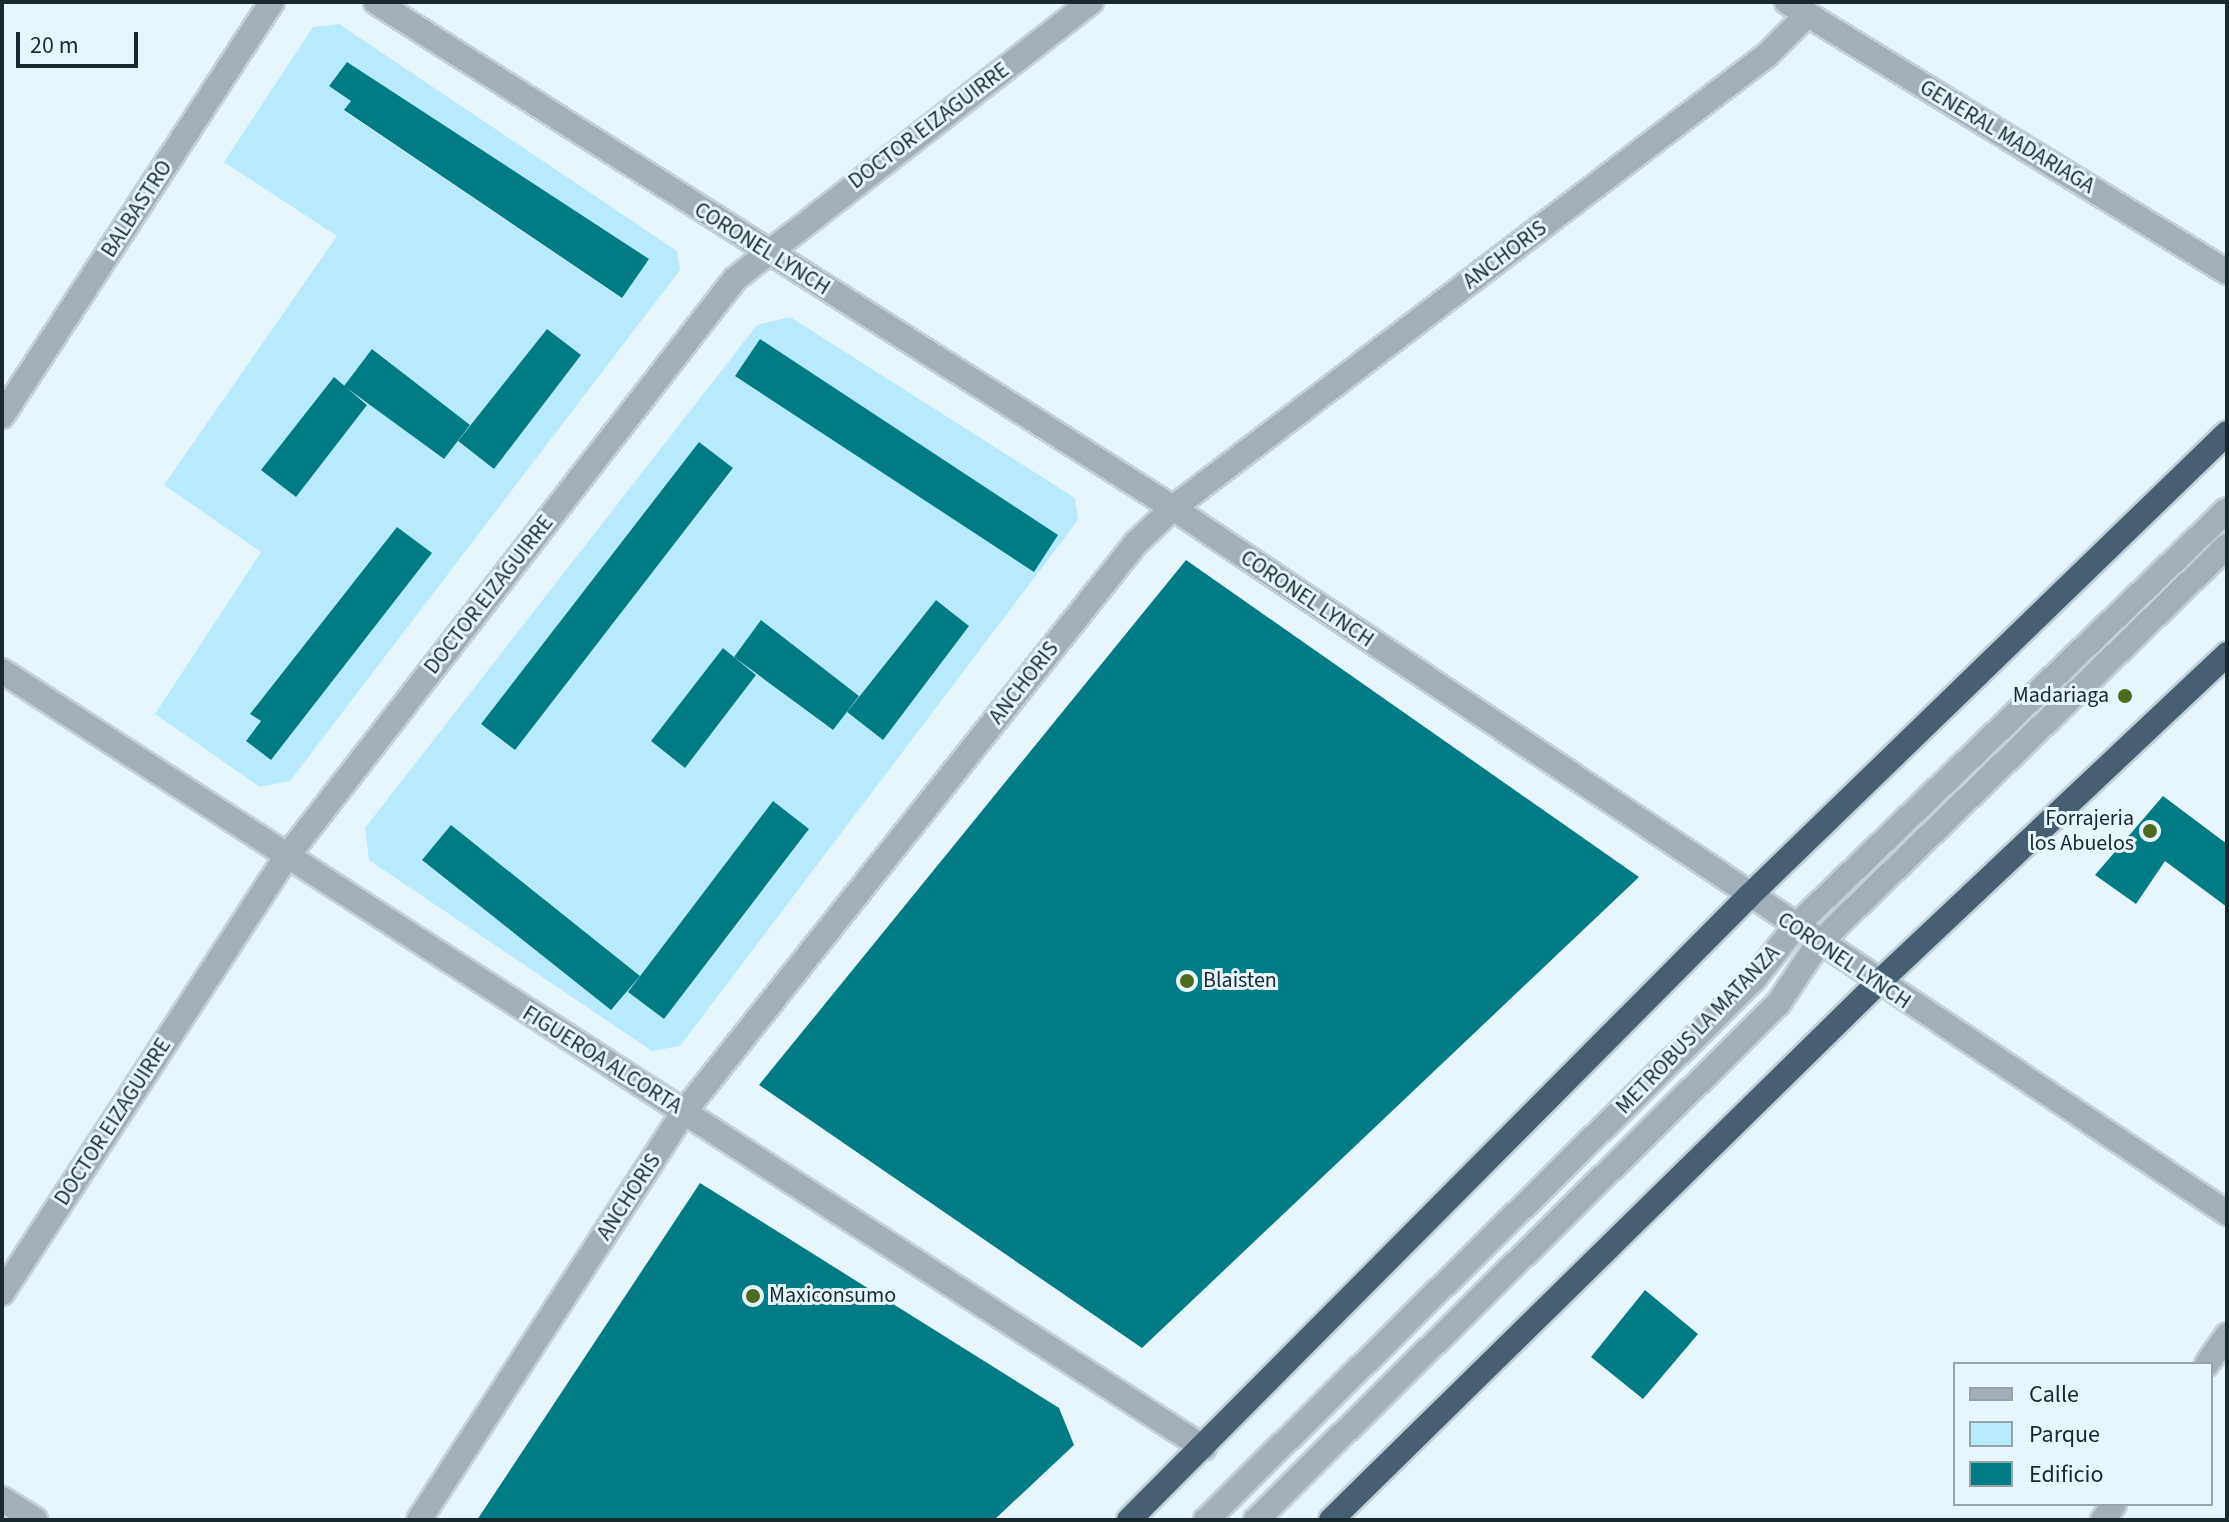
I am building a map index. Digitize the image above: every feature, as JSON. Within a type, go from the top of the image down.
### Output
[{"type":"highway","points":[[1129,1520],[1204,1448],[1749,896],[2227,433]]},
{"type":"highway","points":[[1331,1520],[1877,984],[2227,654]]},
{"type":"street","name":"BALBASTRO","points":[[2,416],[272,2]]},
{"type":"street","name":"CORONEL LYNCH","points":[[376,2],[1173,508],[1877,984],[2227,1213]]},
{"type":"street","name":"DOCTOR EIZAGUIRRE","points":[[2,1293],[285,859],[735,279],[765,251],[1091,2]]},
{"type":"street","name":"GENERAL MADARIAGA","points":[[1797,9],[2227,272]]},
{"type":"street","name":"ANCHORIS","points":[[419,1520],[684,1112],[1136,543],[1173,508],[1767,55],[1797,9]]},
{"type":"street","name":"METROBUS LA MATANZA","points":[[1206,1520],[1754,979],[1795,927],[2227,510]]},
{"type":"street","name":"METROBUS LA MATANZA","points":[[1256,1520],[1778,1004],[1818,944],[2227,546]]},
{"type":"street","name":"FIGUEROA ALCORTA","points":[[2,671],[285,859],[1204,1448]]},
{"type":"street","points":[[2208,1362],[2227,1335]]},
{"type":"street","points":[[2,1499],[35,1520]]},
{"type":"green space","points":[[339,24],[677,251],[680,270],[290,781],[260,787],[155,714],[261,552],[164,485],[337,236],[224,162],[313,27]],"holes":[[[347,62],[648,259],[621,298],[344,111],[351,101],[329,86]],[[547,329],[580,355],[494,469],[457,441],[443,459],[345,386],[373,349],[470,426]],[[334,378],[367,404],[296,497],[262,470]],[[397,528],[431,554],[271,760],[246,741],[261,721],[251,714]]]},
{"type":"green space","points":[[790,317],[1075,498],[1078,520],[680,1046],[652,1051],[369,860],[365,828],[757,325]],"holes":[[[760,340],[1034,571],[736,376]],[[699,442],[733,469],[514,750],[481,724]],[[936,600],[969,626],[883,740],[846,712],[832,730],[734,657],[762,620],[859,696]],[[723,648],[756,675],[685,768],[651,741]],[[772,802],[809,830],[664,1019],[628,992]],[[451,825],[639,975],[611,1009],[423,861]]]},
{"type":"building","points":[[347,62],[649,259],[622,298],[344,110],[351,101],[329,86]]},
{"type":"building","points":[[547,329],[581,355],[494,469],[458,441]]},
{"type":"building","points":[[760,339],[1058,535],[1034,572],[735,376]]},
{"type":"building","points":[[372,349],[470,425],[444,459],[344,386]]},
{"type":"building","points":[[334,377],[367,405],[296,497],[261,470]]},
{"type":"building","points":[[699,442],[733,468],[515,750],[481,724]]},
{"type":"building","points":[[397,527],[432,553],[271,760],[246,741],[261,721],[250,714]]},
{"type":"building","name":"Blaisten","points":[[1186,560],[1639,877],[1142,1348],[759,1085]]},
{"type":"building","points":[[936,600],[969,626],[883,740],[847,712]]},
{"type":"building","points":[[761,620],[859,696],[833,730],[734,657]]},
{"type":"building","points":[[723,648],[756,675],[685,768],[651,741]]},
{"type":"building","points":[[2163,796],[2227,844],[2227,907],[2165,861],[2136,904],[2095,875]]},
{"type":"building","points":[[773,801],[809,829],[664,1019],[628,992]]},
{"type":"building","points":[[451,825],[640,976],[611,1010],[422,860]]},
{"type":"building","name":"Maxiconsumo","points":[[700,1183],[1059,1408],[1074,1445],[994,1520],[477,1520]]},
{"type":"building","points":[[1645,1290],[1698,1334],[1643,1399],[1591,1357]]},
{"type":"place","name":"Madariaga","points":[[2125,696]]},
{"type":"place","name":"Forrajeria los Abuelos","points":[[2150,831]]},
{"type":"place","name":"Blaisten","points":[[1187,981]]},
{"type":"place","name":"Maxiconsumo","points":[[753,1296]]}]
